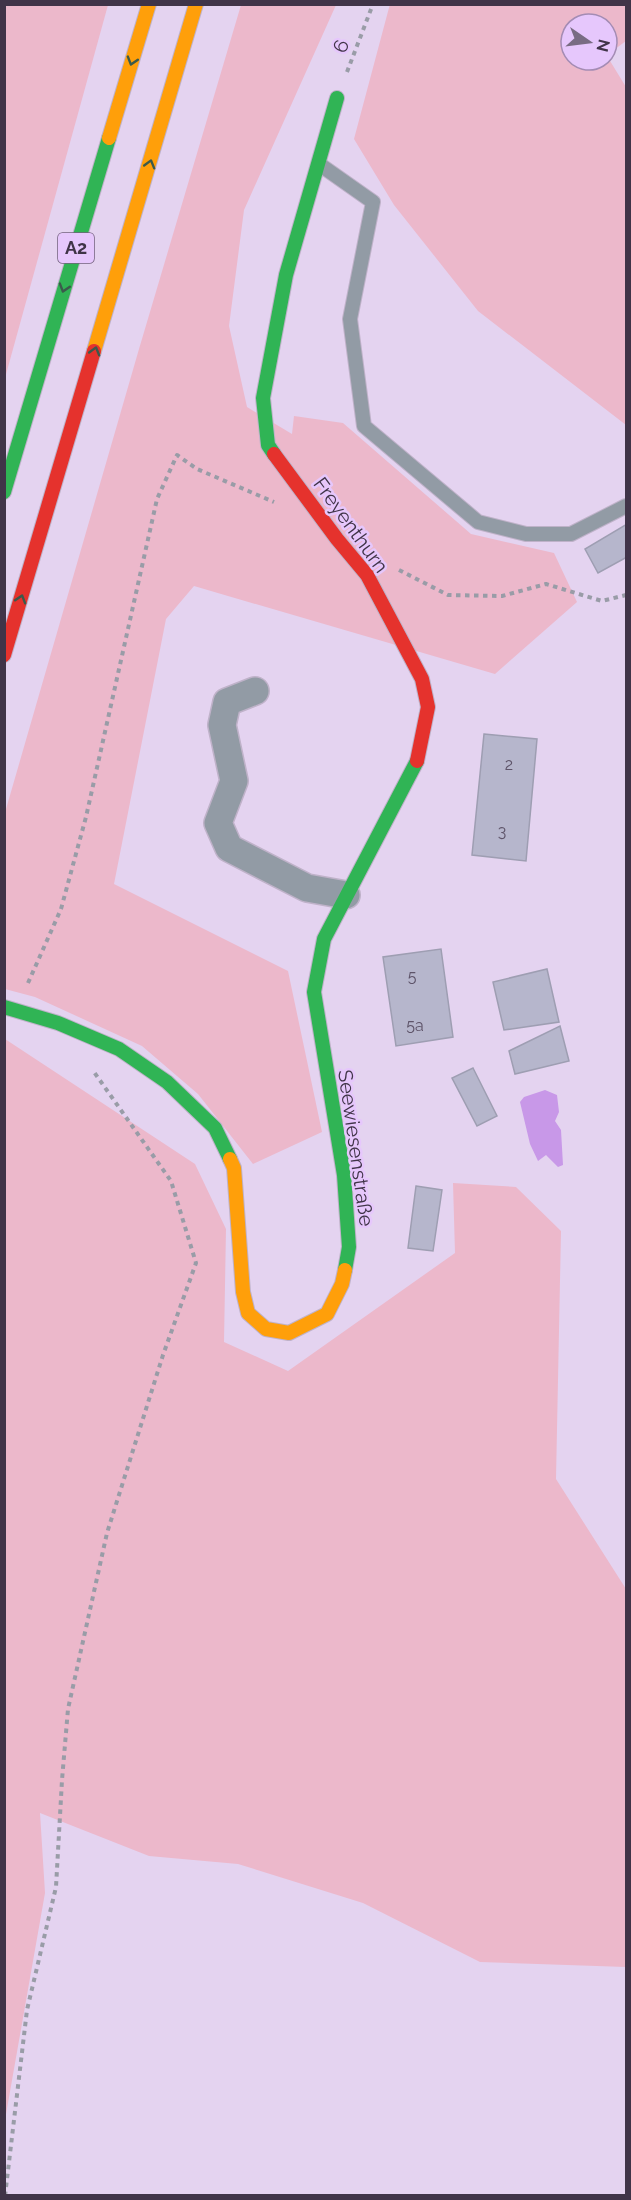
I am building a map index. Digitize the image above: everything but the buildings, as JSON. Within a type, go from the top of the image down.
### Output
[{"type":"main road","name":"A2","points":[[4,492],[149,4]]},
{"type":"main road","name":"A2","points":[[4,655],[196,4]]},
{"type":"main road","name":"Freyenthurn","points":[[337,98],[320,164],[286,275],[263,398],[268,445],[337,539],[367,575],[422,679],[428,707],[417,760],[346,895]]},
{"type":"main road","name":"Seewiesenstraße","points":[[4,1006],[58,1023],[119,1049],[167,1082],[215,1128],[234,1168],[243,1292],[248,1313],[266,1329],[289,1333],[327,1314],[342,1284],[349,1247],[344,1175],[314,992],[324,939],[346,895]]},
{"type":"street","points":[[255,691],[227,702],[222,725],[234,781],[218,823],[229,848],[307,888],[346,895]]},
{"type":"lane","points":[[320,164],[374,202],[350,319],[363,426],[478,522],[525,534],[571,534],[627,506]]},
{"type":"path","name":"6","points":[[337,98],[374,4]]},
{"type":"path","points":[[24,986],[30,981],[61,909],[86,817],[157,499],[177,455],[197,469],[281,506]]},
{"type":"path","points":[[398,570],[448,595],[502,596],[546,584],[602,601],[627,596]]},
{"type":"path","points":[[5,2196],[27,2010],[56,1887],[69,1709],[107,1533],[196,1263],[171,1181],[92,1068]]},
{"type":"shaded area","points":[[390,4],[626,5],[626,41],[619,46],[619,12],[559,12],[559,72],[617,72],[626,87],[626,425],[478,311],[394,205],[354,139]]},
{"type":"shaded area","points":[[4,5],[108,5],[5,378]]},
{"type":"shaded area","points":[[241,5],[336,5],[244,210],[229,326],[247,407],[292,434],[294,416],[343,423],[471,534],[554,553],[577,602],[495,674],[194,586],[166,619],[114,884],[288,971],[322,1132],[253,1164],[198,1094],[142,1046],[35,997],[5,989],[4,816]]},
{"type":"shaded area","points":[[5,1039],[195,1164],[226,1229],[224,1342],[288,1371],[455,1253],[453,1183],[516,1187],[561,1231],[556,1479],[626,1589],[626,1967],[480,1962],[363,1903],[238,1864],[149,1856],[40,1813],[45,1893],[5,2120]]},
{"type":"shaded area","points":[[545,1090],[557,1095],[559,1112],[555,1121],[561,1130],[563,1165],[558,1167],[546,1155],[538,1161],[530,1144],[520,1102],[524,1097]]},
{"type":"traffic: fast","points":[[274,454],[268,445],[263,398],[286,275],[337,98]]},
{"type":"traffic: fast","points":[[4,492],[109,138]]},
{"type":"traffic: fast","points":[[345,1270],[349,1247],[344,1175],[314,992],[324,939],[417,761]]},
{"type":"traffic: fast","points":[[4,1007],[58,1023],[119,1049],[167,1082],[215,1128],[230,1159]]},
{"type":"traffic: slow","points":[[109,138],[149,4]]},
{"type":"traffic: slow","points":[[94,351],[196,4]]},
{"type":"traffic: slow","points":[[230,1159],[234,1168],[243,1292],[248,1313],[266,1329],[289,1333],[327,1314],[342,1284],[345,1270]]},
{"type":"traffic: jam","points":[[4,655],[94,351]]},
{"type":"traffic: jam","points":[[274,454],[337,539],[367,575],[422,679],[428,707],[417,761]]}]
